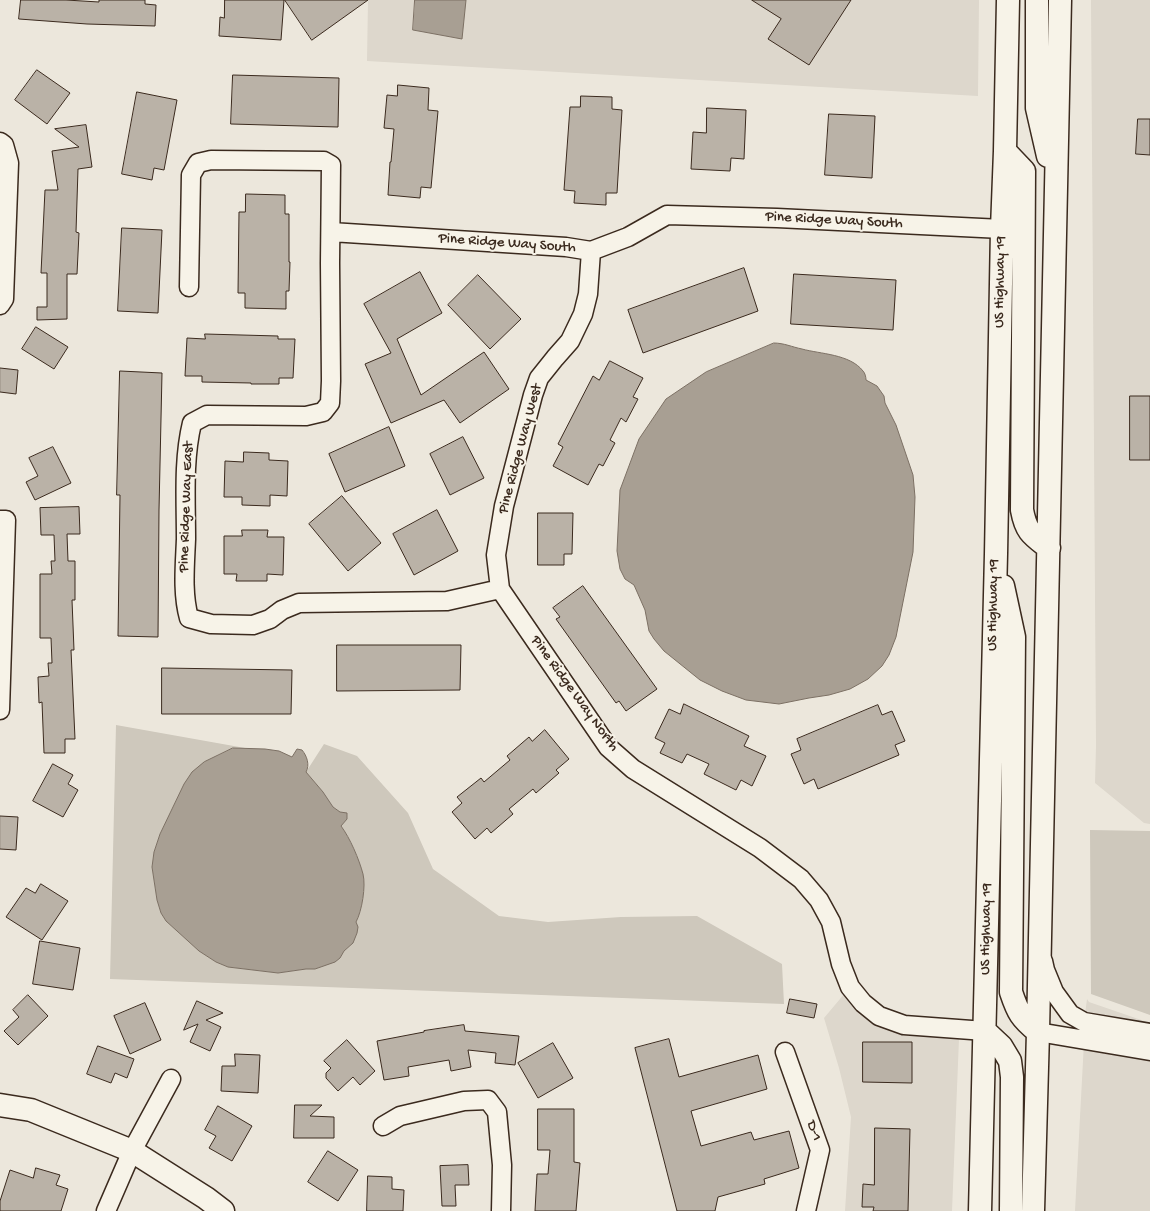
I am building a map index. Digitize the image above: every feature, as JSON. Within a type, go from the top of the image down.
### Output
[{"type":"main road","name":"US Highway 19","points":[[980,1211],[996,554],[1002,229],[1006,151],[1008,0]]},
{"type":"main road","points":[[1037,0],[1037,108],[1055,188]]},
{"type":"main road","points":[[1033,1211],[1049,548],[1055,188],[1060,0]]},
{"type":"main road","points":[[1006,151],[1024,171],[1022,510],[1025,524],[1032,535],[1049,548]]},
{"type":"main road","points":[[996,554],[1014,637],[1011,992],[1017,1011],[1027,1023],[1038,1032]]},
{"type":"main road","points":[[985,1031],[1001,1046],[1010,1061],[1012,1077],[1011,1211]]},
{"type":"main road","points":[[0,1105],[31,1110],[132,1151],[206,1198],[223,1211]]},
{"type":"street","points":[[0,305],[4,299],[9,163],[2,144]]},
{"type":"street","points":[[189,287],[191,175],[198,163],[210,160],[324,161],[332,165],[331,232]]},
{"type":"street","name":"Pine Ridge Way South","points":[[331,232],[591,251],[628,237],[667,215],[777,218],[1002,229]]},
{"type":"street","name":"Pine Ridge Way East","points":[[331,232],[330,403],[323,412],[306,416],[207,415],[192,423],[187,458],[185,580],[186,607],[189,618],[210,624],[253,625],[270,619],[282,610],[299,603],[446,601],[500,589]]},
{"type":"street","name":"Pine Ridge Way West","points":[[500,589],[496,555],[504,506],[539,378],[570,341],[582,314],[588,294],[591,251]]},
{"type":"street","points":[[0,520],[6,520],[0,710]]},
{"type":"street","name":"Pine Ridge Way North","points":[[500,589],[608,747],[633,770],[760,848],[801,879],[819,900],[831,922],[841,964],[850,987],[863,1003],[879,1016],[904,1025],[985,1031]]},
{"type":"street","points":[[1040,944],[1045,970],[1054,992],[1070,1014],[1084,1022],[1150,1033]]},
{"type":"street","points":[[1038,1032],[1150,1051]]},
{"type":"street","name":"D-1","points":[[785,1052],[820,1150],[806,1211]]},
{"type":"street","points":[[106,1211],[132,1151],[171,1079]]},
{"type":"street","points":[[383,1126],[400,1116],[464,1101],[488,1100],[497,1112],[502,1165],[501,1211]]},
{"type":"shaded area","points":[[368,0],[415,0],[413,30],[462,39],[466,0],[979,0],[978,96],[367,61]]},
{"type":"shaded area","points":[[415,0],[466,0],[462,39],[413,30]]},
{"type":"shaded area","points":[[1091,0],[1150,0],[1150,824],[1144,823],[1095,783]]},
{"type":"shaded area","points":[[774,343],[851,361],[864,372],[866,380],[877,386],[884,396],[885,403],[896,425],[913,475],[915,497],[913,552],[896,637],[889,655],[882,666],[868,679],[850,689],[829,695],[779,704],[746,700],[722,691],[700,680],[664,651],[649,631],[645,610],[634,585],[625,579],[620,569],[617,551],[620,490],[639,439],[666,399],[706,372]]},
{"type":"shaded area","points":[[116,725],[245,748],[233,748],[218,755],[184,784],[160,834],[154,852],[152,867],[157,900],[161,913],[166,921],[199,951],[216,962],[228,967],[278,973],[315,969],[340,958],[343,952],[353,942],[357,927],[356,922],[363,898],[363,874],[354,849],[341,826],[347,819],[333,807],[323,792],[306,772],[324,744],[357,756],[408,813],[433,869],[499,916],[548,922],[621,917],[697,916],[782,964],[784,1004],[110,979]]},
{"type":"shaded area","points":[[233,748],[279,751],[292,757],[297,749],[302,750],[308,766],[306,772],[323,792],[333,807],[340,812],[347,813],[347,819],[341,826],[351,843],[359,862],[364,879],[364,892],[360,912],[356,922],[358,927],[357,933],[353,943],[335,962],[315,969],[278,973],[228,967],[216,962],[199,951],[166,921],[161,913],[157,900],[152,867],[154,852],[160,834],[184,784],[192,772],[204,762]]},
{"type":"shaded area","points":[[1090,830],[1150,831],[1150,1015],[1091,994]]},
{"type":"shaded area","points":[[845,993],[861,1015],[874,1023],[904,1034],[959,1039],[952,1211],[845,1211],[851,1117],[839,1068],[824,1018]]},
{"type":"shaded area","points":[[1087,999],[1089,1002],[1150,1023],[1150,1033],[1084,1022]]},
{"type":"shaded area","points":[[1084,1042],[1150,1051],[1150,1211],[1075,1211]]},
{"type":"building","points":[[21,0],[99,2],[99,0],[145,0],[145,4],[156,5],[155,26],[87,24],[19,19]]},
{"type":"building","points":[[225,0],[284,0],[281,40],[219,36],[220,17],[224,18]]},
{"type":"building","points":[[285,0],[368,0],[312,40]]},
{"type":"building","points":[[752,0],[851,0],[809,65],[768,39],[781,19]]},
{"type":"building","points":[[37,70],[70,93],[47,124],[15,100]]},
{"type":"building","points":[[233,75],[339,78],[338,127],[231,124]]},
{"type":"building","points":[[398,85],[429,88],[428,110],[438,111],[431,188],[421,187],[420,198],[388,195],[394,129],[384,128],[387,95],[397,96]]},
{"type":"building","points":[[137,92],[177,100],[164,170],[154,168],[152,180],[122,174]]},
{"type":"building","points":[[581,96],[612,97],[612,109],[622,110],[617,193],[606,193],[606,205],[574,203],[575,191],[564,190],[570,107],[580,107]]},
{"type":"building","points":[[707,108],[746,110],[744,159],[731,158],[730,171],[691,169],[693,132],[706,133]]},
{"type":"building","points":[[829,114],[875,116],[872,178],[825,175]]},
{"type":"building","points":[[1138,119],[1150,119],[1150,155],[1136,154]]},
{"type":"building","points":[[86,125],[92,167],[78,169],[76,232],[79,233],[77,274],[67,274],[67,319],[37,320],[37,307],[47,307],[47,273],[41,273],[45,190],[58,190],[52,151],[79,147],[55,129]]},
{"type":"building","points":[[246,194],[285,195],[285,214],[289,214],[290,262],[289,291],[286,291],[286,309],[245,308],[245,293],[238,293],[239,212],[245,212]]},
{"type":"building","points":[[122,228],[162,230],[158,313],[118,311]]},
{"type":"building","points":[[744,268],[758,311],[643,353],[628,310]]},
{"type":"building","points":[[420,272],[442,313],[397,339],[421,395],[484,352],[509,389],[460,423],[444,400],[391,423],[365,364],[391,353],[364,304]]},
{"type":"building","points":[[794,274],[896,280],[893,330],[791,324]]},
{"type":"building","points":[[478,275],[521,319],[490,349],[448,305]]},
{"type":"building","points":[[36,327],[68,347],[54,369],[22,349]]},
{"type":"building","points":[[205,334],[278,336],[278,339],[295,339],[293,378],[279,378],[279,384],[251,384],[202,382],[202,376],[185,376],[187,338],[205,339]]},
{"type":"building","points":[[610,361],[643,378],[633,397],[638,399],[626,422],[621,418],[610,440],[615,443],[603,466],[599,464],[588,485],[553,466],[563,447],[558,444],[593,376],[599,380]]},
{"type":"building","points":[[0,368],[18,370],[16,394],[0,392]]},
{"type":"building","points":[[120,371],[162,373],[158,637],[118,636],[120,495],[117,495]]},
{"type":"building","points":[[1130,396],[1150,396],[1150,460],[1130,460]]},
{"type":"building","points":[[389,427],[405,466],[345,492],[329,454]]},
{"type":"building","points":[[463,437],[484,478],[450,495],[430,454]]},
{"type":"building","points":[[53,447],[71,483],[35,500],[26,482],[38,476],[29,458]]},
{"type":"building","points":[[244,452],[269,453],[269,460],[288,461],[287,496],[270,495],[270,506],[242,505],[242,497],[224,497],[225,461],[243,462]]},
{"type":"building","points":[[342,496],[381,543],[348,571],[309,524]]},
{"type":"building","points":[[79,507],[80,534],[67,534],[68,561],[75,561],[75,600],[72,600],[74,650],[71,650],[75,739],[65,739],[65,753],[44,753],[42,702],[39,703],[38,677],[49,676],[48,663],[52,663],[51,638],[40,638],[40,574],[52,574],[51,561],[55,561],[54,535],[41,535],[40,508]]},
{"type":"building","points":[[437,510],[458,551],[414,575],[393,534]]},
{"type":"building","points":[[538,513],[573,513],[572,554],[564,554],[564,565],[538,565]]},
{"type":"building","points":[[242,530],[268,530],[267,537],[284,537],[283,575],[267,574],[267,581],[236,581],[237,574],[224,574],[224,536],[242,536]]},
{"type":"building","points":[[583,586],[657,689],[626,711],[619,701],[616,703],[556,619],[560,617],[553,608]]},
{"type":"building","points":[[337,645],[461,645],[460,690],[337,691]]},
{"type":"building","points":[[162,668],[292,670],[291,714],[162,714]]},
{"type":"building","points":[[684,704],[749,736],[744,746],[766,756],[752,786],[741,780],[736,790],[704,774],[709,764],[687,754],[682,763],[660,753],[665,743],[655,738],[669,709],[680,714]]},
{"type":"building","points":[[878,705],[882,715],[892,711],[905,741],[895,745],[899,755],[818,789],[814,779],[804,784],[791,754],[801,750],[797,739]]},
{"type":"building","points":[[545,730],[569,759],[556,770],[559,773],[536,793],[533,789],[509,809],[513,814],[491,833],[487,828],[475,839],[452,812],[462,803],[457,797],[481,778],[484,782],[510,760],[507,756],[529,737],[532,741]]},
{"type":"building","points":[[53,764],[73,775],[68,784],[78,790],[63,817],[33,801]]},
{"type":"building","points":[[0,816],[18,817],[16,850],[0,849]]},
{"type":"building","points":[[41,884],[68,901],[42,940],[6,917],[26,888],[35,893]]},
{"type":"building","points":[[40,941],[80,948],[73,990],[33,984]]},
{"type":"building","points":[[28,995],[48,1016],[18,1045],[4,1031],[19,1017],[13,1010]]},
{"type":"building","points":[[790,999],[817,1004],[814,1018],[787,1013]]},
{"type":"building","points":[[197,1001],[223,1013],[206,1020],[221,1027],[210,1051],[190,1042],[198,1024],[184,1030]]},
{"type":"building","points":[[145,1003],[161,1040],[130,1054],[114,1016]]},
{"type":"building","points":[[464,1025],[465,1031],[519,1036],[515,1065],[495,1063],[496,1053],[468,1050],[471,1067],[451,1071],[449,1060],[408,1067],[409,1076],[384,1080],[377,1041],[424,1031]]},
{"type":"building","points":[[669,1039],[679,1077],[758,1055],[767,1089],[691,1111],[701,1146],[751,1132],[754,1140],[789,1131],[799,1168],[764,1179],[765,1184],[718,1197],[715,1211],[677,1211],[635,1048]]},
{"type":"building","points":[[347,1040],[375,1071],[360,1085],[353,1077],[338,1091],[326,1078],[326,1073],[331,1068],[324,1061]]},
{"type":"building","points":[[863,1042],[912,1042],[912,1083],[863,1082]]},
{"type":"building","points":[[553,1043],[573,1078],[538,1098],[518,1063]]},
{"type":"building","points":[[98,1046],[134,1059],[127,1078],[115,1073],[111,1083],[87,1074]]},
{"type":"building","points":[[235,1054],[260,1055],[258,1093],[221,1091],[222,1066],[235,1066]]},
{"type":"building","points":[[295,1105],[322,1105],[310,1116],[334,1117],[334,1138],[294,1138]]},
{"type":"building","points":[[218,1106],[252,1126],[232,1161],[209,1148],[216,1136],[205,1130]]},
{"type":"building","points":[[538,1109],[574,1109],[574,1162],[580,1163],[576,1211],[535,1211],[537,1174],[548,1174],[550,1150],[538,1150]]},
{"type":"building","points":[[875,1128],[910,1129],[908,1211],[873,1211],[874,1207],[862,1207],[863,1184],[874,1185]]},
{"type":"building","points":[[328,1151],[358,1170],[338,1201],[308,1182]]},
{"type":"building","points":[[468,1165],[469,1185],[455,1185],[456,1206],[442,1206],[440,1166]]},
{"type":"building","points":[[36,1168],[60,1175],[56,1185],[68,1189],[61,1211],[0,1211],[0,1201],[10,1170],[33,1178]]},
{"type":"building","points":[[368,1176],[392,1177],[392,1189],[404,1190],[403,1211],[367,1211]]}]
